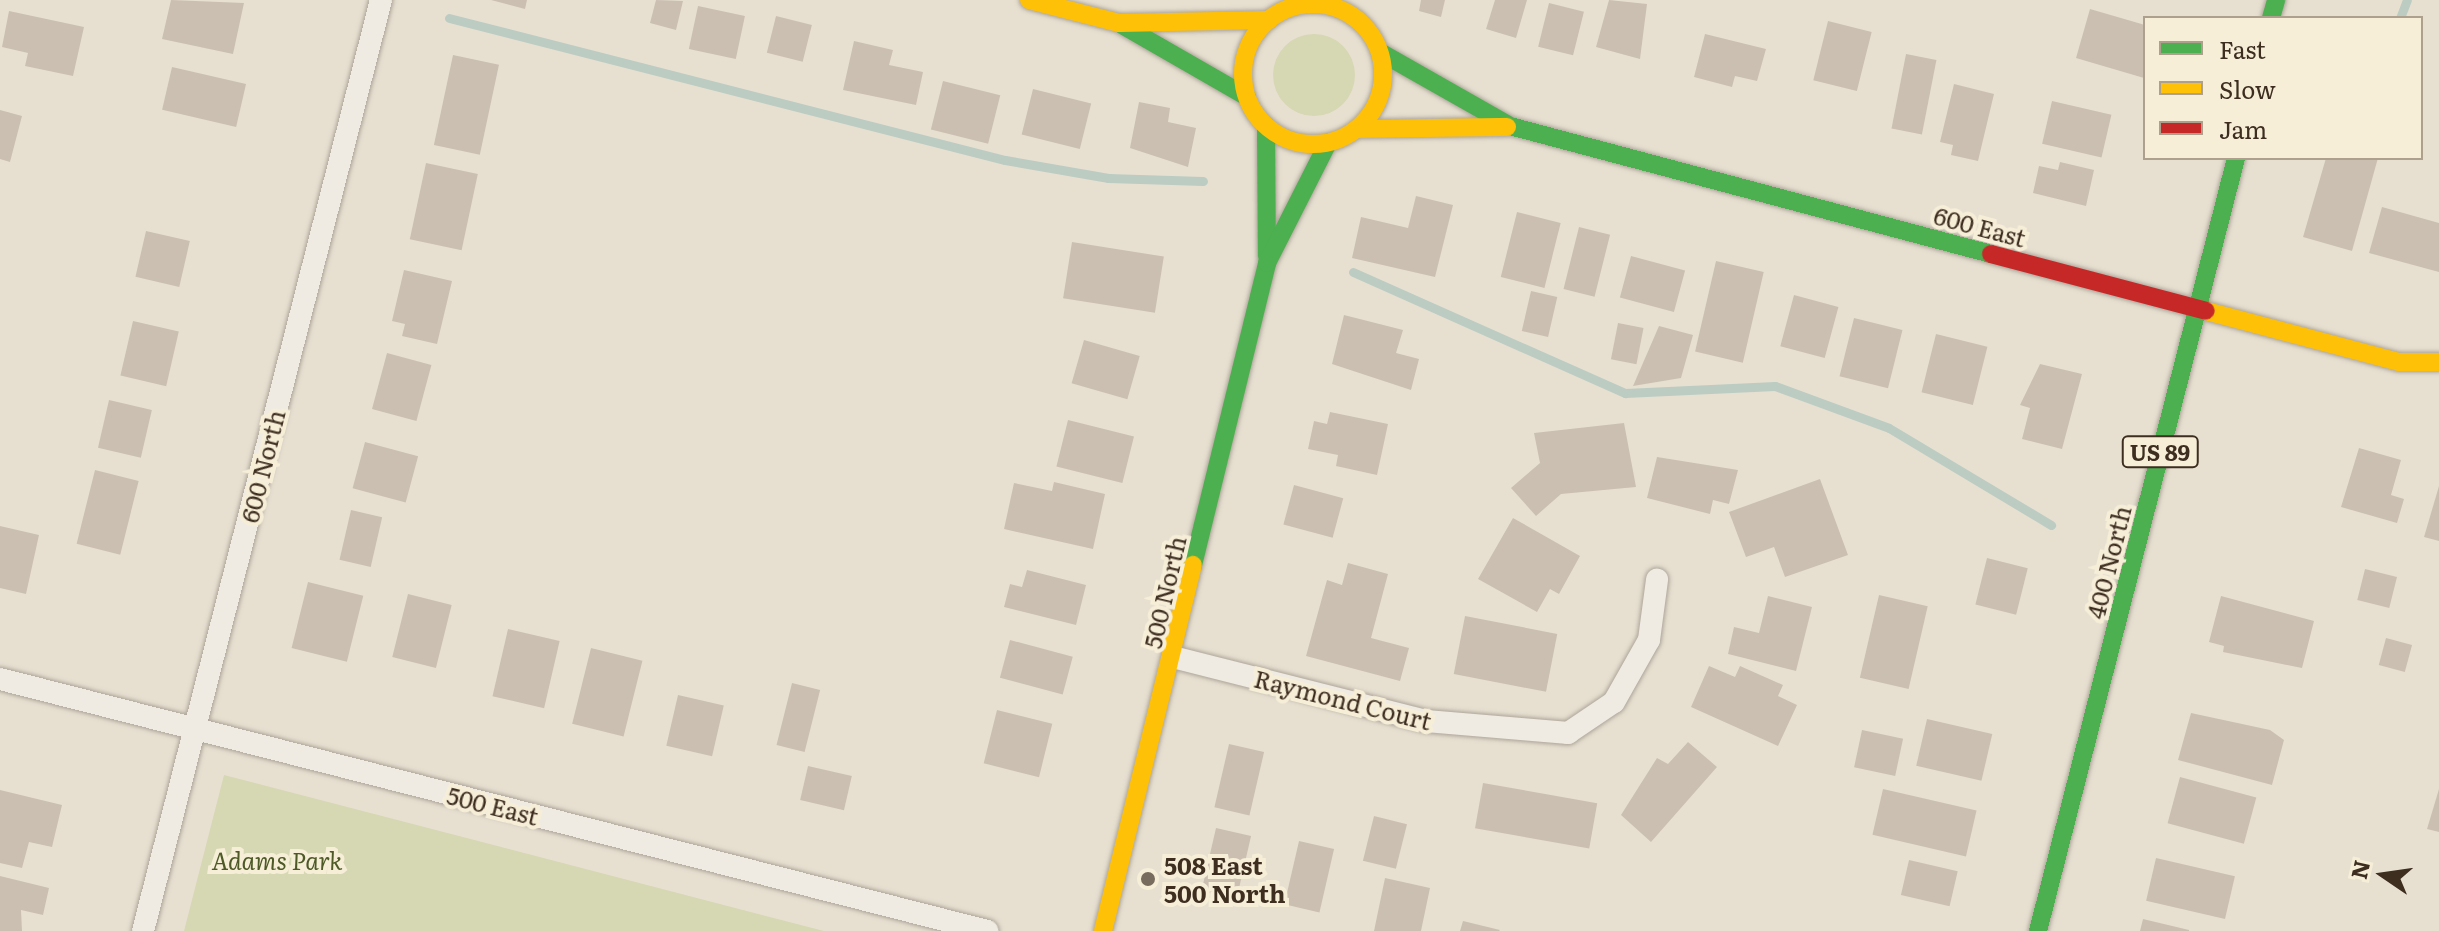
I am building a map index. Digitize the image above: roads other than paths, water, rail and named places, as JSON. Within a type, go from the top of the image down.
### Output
[{"type":"main road","points":[[1029,0],[1119,23],[1269,20]]},
{"type":"main road","points":[[1363,0],[1363,24]]},
{"type":"main road","points":[[1119,23],[1247,97],[1266,126],[1287,140],[1328,143],[1358,129],[1383,86],[1380,52],[1363,24],[1327,4],[1296,3],[1269,20],[1248,47],[1247,97]]},
{"type":"main road","name":"600 East","points":[[1380,52],[1510,126],[2399,362],[2439,362]]},
{"type":"main road","name":"500 North","points":[[1266,126],[1267,263]]},
{"type":"main road","name":"600 East","points":[[1358,129],[1510,126]]},
{"type":"main road","name":"500 North","points":[[1103,931],[1173,657],[1267,263],[1328,143]]},
{"type":"main road","name":"400 North","points":[[2038,931],[2235,160]]},
{"type":"main road","points":[[2399,362],[2439,382]]},
{"type":"street","name":"600 North","points":[[143,931],[381,0]]},
{"type":"street","name":"Raymond Court","points":[[1173,657],[1426,721],[1568,733],[1614,702],[1649,640],[1657,580]]},
{"type":"street","name":"500 East","points":[[0,679],[987,931]]},
{"type":"waterway","points":[[2401,16],[2407,0]]},
{"type":"waterway","points":[[449,18],[1005,160],[1108,178],[1203,181]]},
{"type":"waterway","points":[[1353,272],[1625,393],[1775,386],[1889,428],[2051,525]]},
{"type":"place","name":"508 East 500 North","points":[[1148,879]]},
{"type":"park label","name":"Adams Park","points":[[277,860]]}]
